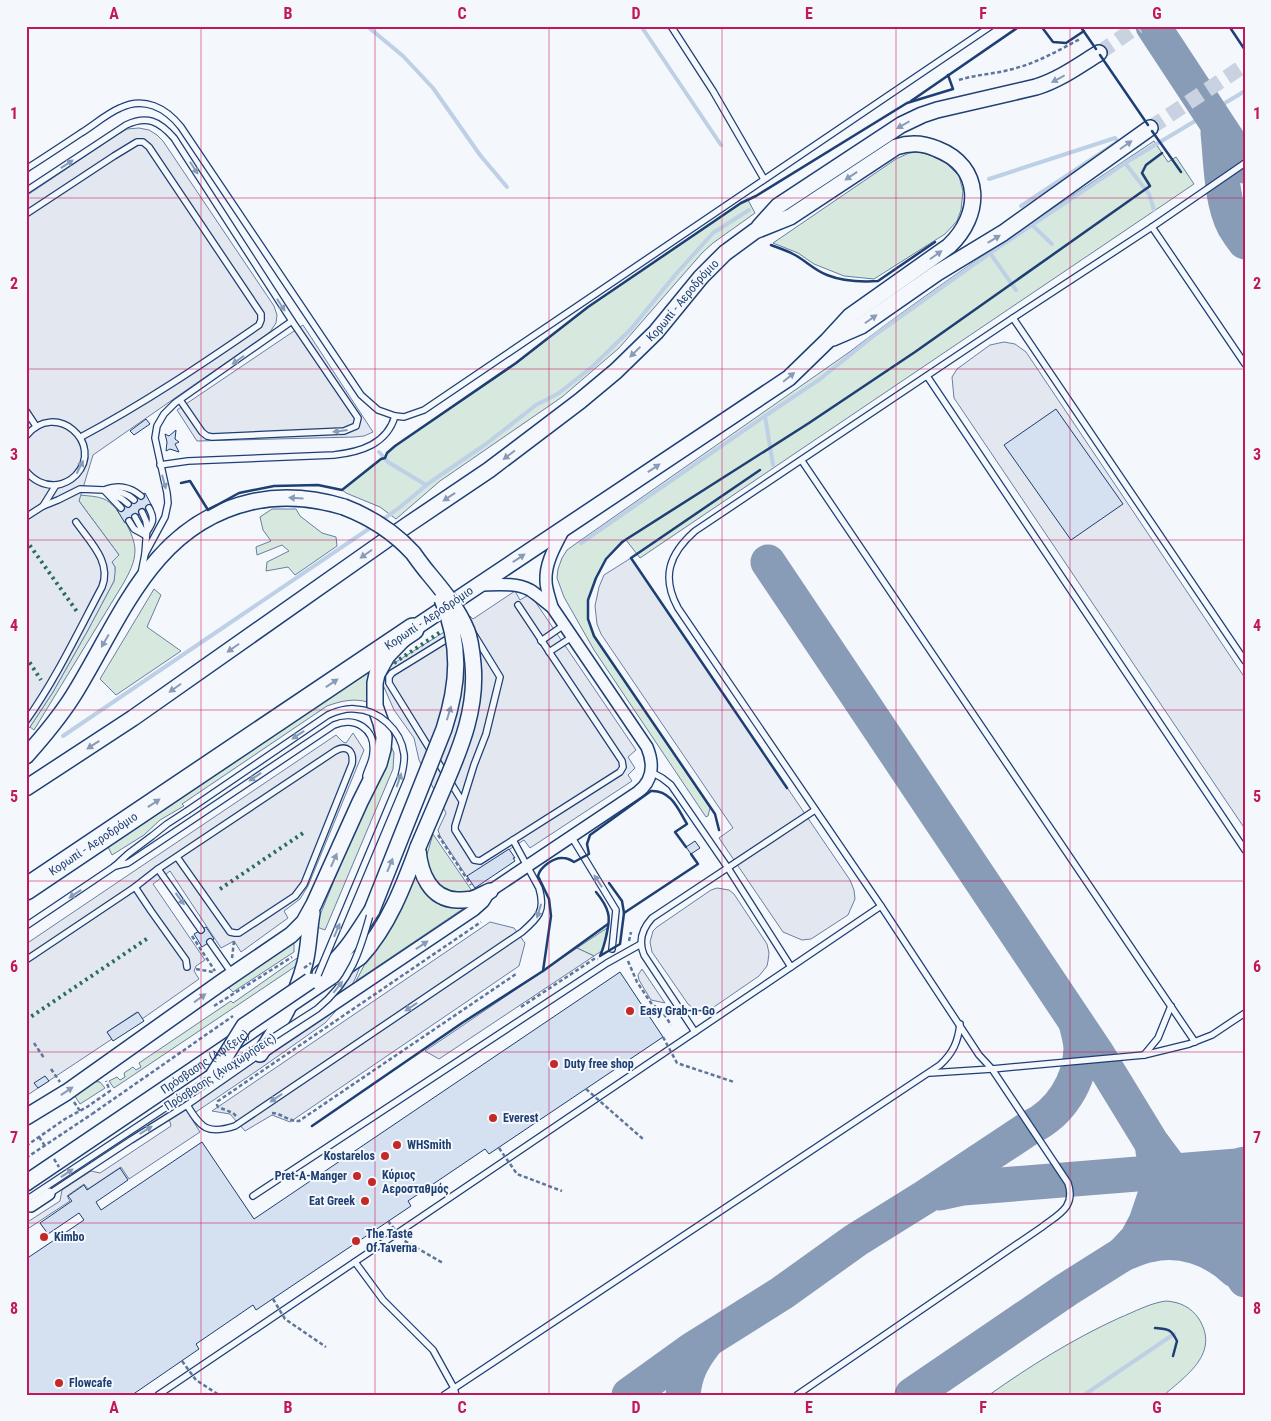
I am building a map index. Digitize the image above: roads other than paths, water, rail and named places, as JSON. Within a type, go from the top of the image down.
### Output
[{"type":"highway","name":"Κορωπί - Αεροδρόμιο","points":[[26,890],[413,629]]},
{"type":"street","points":[[755,231],[778,206],[901,125],[937,110],[1049,83],[1099,53]]},
{"type":"street","points":[[827,341],[861,326],[937,274],[1003,234],[1150,128]]},
{"type":"street","name":"Κορωπί - Αεροδρόμιο","points":[[26,788],[133,718],[406,526],[490,470],[616,371],[656,332],[714,263],[755,231],[790,217],[896,147],[915,143],[932,147],[956,158],[970,179],[972,207],[968,220],[958,238],[949,246],[850,316],[789,378],[413,629]]},
{"type":"street","points":[[26,756],[47,733],[72,696],[129,598],[147,573],[169,546],[197,524],[217,513],[262,499],[286,498],[309,499],[344,508],[376,523],[395,536],[427,571]]},
{"type":"street","points":[[552,608],[546,582],[546,571],[548,560],[564,528]]},
{"type":"street","name":"Πρόσβασης (Αφίξεις)","points":[[26,1183],[360,957],[378,935],[394,905],[460,750],[472,711],[474,678],[472,650],[467,632],[454,606],[427,571]]},
{"type":"street","name":"Πρόσβασης (Αναχωρήσεις)","points":[[26,1174],[241,1020],[311,972],[332,964],[344,953],[356,936],[372,910],[451,707],[456,660],[454,636],[442,599],[427,571]]},
{"type":"street","points":[[478,585],[524,587],[532,591],[552,608],[647,747],[651,757],[651,772]]},
{"type":"street","points":[[26,1117],[67,1092],[291,935],[304,922],[378,764],[383,749],[384,737],[375,706],[377,674],[387,656],[413,629]]},
{"type":"street","name":"Πρόσβασης (Αφίξεις)","points":[[260,1054],[474,910],[483,902],[490,891],[642,789],[650,778],[651,772]]},
{"type":"street","points":[[418,848],[422,872],[432,890],[440,896],[450,900],[471,899],[490,891]]},
{"type":"street","points":[[260,1054],[292,1003],[306,960],[314,904]]},
{"type":"street","points":[[213,1076],[241,1020]]},
{"type":"street","name":"Πρόσβασης (Αφίξεις)","points":[[28,1205],[49,1194]]},
{"type":"lane","points":[[670,26],[713,91],[764,179]]},
{"type":"lane","points":[[26,169],[122,107],[144,104],[164,110],[181,127],[361,395],[378,410],[404,417],[424,410],[991,26]]},
{"type":"lane","points":[[26,191],[134,121],[156,122],[166,128],[358,418],[356,426],[344,431],[212,437],[202,432],[180,400]]},
{"type":"lane","points":[[26,214],[114,156],[137,142],[143,142],[155,155],[261,314],[259,325],[108,423],[80,437]]},
{"type":"lane","points":[[797,1395],[1042,1227],[1068,1205],[1071,1191],[1068,1183],[992,1069],[979,1055],[881,906],[678,608],[670,591],[671,563],[680,546],[695,531],[1245,163]]},
{"type":"lane","points":[[1152,227],[1245,364]]},
{"type":"lane","points":[[1013,318],[1245,661]]},
{"type":"lane","points":[[145,554],[167,510],[167,493],[155,438],[157,426],[164,414],[180,400],[292,321]]},
{"type":"lane","points":[[927,376],[1245,850]]},
{"type":"lane","points":[[26,411],[36,426]]},
{"type":"lane","points":[[160,465],[188,461],[352,453],[364,449],[379,440],[388,431],[395,416]]},
{"type":"lane","points":[[26,436],[36,426],[48,422],[60,422],[71,427],[80,437],[85,454],[82,466],[75,476],[65,483],[56,485],[42,483],[32,478],[26,471]]},
{"type":"lane","points":[[802,461],[1195,1042]]},
{"type":"lane","points":[[26,482],[32,478]]},
{"type":"lane","points":[[65,483],[80,489],[119,492],[129,495],[134,500]]},
{"type":"lane","points":[[43,506],[56,485]]},
{"type":"lane","points":[[104,490],[126,488],[134,490],[141,496]]},
{"type":"lane","points":[[26,517],[43,506],[80,489]]},
{"type":"lane","points":[[104,490],[128,504]]},
{"type":"lane","points":[[104,490],[121,508]]},
{"type":"lane","points":[[145,535],[153,520],[149,508]]},
{"type":"lane","points":[[129,598],[141,575],[145,554],[146,521],[142,512]]},
{"type":"lane","points":[[135,517],[145,535]]},
{"type":"lane","points":[[129,521],[134,529],[145,535]]},
{"type":"lane","points":[[26,720],[38,704],[57,671],[105,579],[100,556],[76,522]]},
{"type":"lane","points":[[462,801],[388,683],[392,673],[463,628],[475,634],[500,677],[486,734],[455,826],[455,830],[476,862],[620,772],[623,767],[622,761],[518,605]]},
{"type":"lane","points":[[541,641],[564,625]]},
{"type":"lane","points":[[549,652],[572,637]]},
{"type":"lane","points":[[26,926],[115,866],[166,824],[328,715],[346,709],[361,709],[376,714],[394,729],[404,755],[404,765],[401,777],[311,972]]},
{"type":"lane","points":[[115,866],[128,863],[334,725],[342,722],[361,725],[369,733],[373,744],[372,759],[360,802]]},
{"type":"lane","points":[[26,960],[135,887],[158,869],[335,751],[343,748],[348,749],[352,753],[352,764],[304,884],[295,896],[239,933],[230,932],[177,857]]},
{"type":"lane","points":[[651,772],[671,786],[728,868],[791,967]]},
{"type":"lane","points":[[695,1032],[644,955],[641,944],[643,929],[652,918],[815,810]]},
{"type":"lane","points":[[571,836],[616,910],[612,949]]},
{"type":"lane","points":[[187,1105],[195,1118],[207,1128],[218,1131],[235,1126],[514,938],[537,919],[542,896],[513,840]]},
{"type":"lane","points":[[158,869],[201,930]]},
{"type":"lane","points":[[135,887],[186,960],[187,968]]},
{"type":"lane","points":[[158,1395],[881,906]]},
{"type":"lane","name":"Πρόσβασης (Αναχωρήσεις)","points":[[28,1205],[213,1076],[317,1009],[344,980],[359,954],[372,910]]},
{"type":"lane","points":[[210,942],[233,975]]},
{"type":"lane","points":[[253,1196],[607,963],[641,944]]},
{"type":"lane","points":[[1144,1055],[1158,1038],[1170,1006]]},
{"type":"lane","points":[[929,1073],[1144,1055],[1195,1042],[1212,1035],[1245,1013]]},
{"type":"lane","points":[[444,1395],[929,1073],[949,1057],[959,1037],[960,1024]]},
{"type":"lane","name":"Πρόσβασης (Αφίξεις)","points":[[49,1194],[187,1105],[260,1054]]},
{"type":"lane","points":[[355,1262],[383,1300],[433,1350],[456,1395]]},
{"type":"waterway","points":[[367,26],[403,56],[433,88],[480,155],[507,187]]},
{"type":"waterway","points":[[641,26],[721,145]]},
{"type":"waterway","points":[[1125,163],[1245,91]]},
{"type":"waterway","points":[[989,179],[1115,138],[1118,142]]},
{"type":"waterway","points":[[1021,206],[1119,141]]},
{"type":"waterway","points":[[581,543],[820,379],[876,334],[990,253],[1125,163],[1149,194],[1154,210]]},
{"type":"waterway","points":[[381,521],[429,483],[486,444],[536,405],[559,393],[592,367],[631,329],[676,274],[713,233],[749,210]]},
{"type":"waterway","points":[[1032,225],[1052,244]]},
{"type":"waterway","points":[[990,253],[1016,290]]},
{"type":"waterway","points":[[765,416],[773,465]]},
{"type":"waterway","points":[[379,452],[388,462],[426,485]]},
{"type":"waterway","points":[[63,736],[373,526]]},
{"type":"waterway","points":[[1084,1395],[1174,1334]]},
{"type":"tunnel","points":[[1099,53],[1138,26]]},
{"type":"tunnel","points":[[1150,128],[1245,65]]},
{"type":"place","name":"Easy Grab-n-Go","points":[[630,1011]]},
{"type":"place","name":"Duty free shop","points":[[554,1064]]},
{"type":"place","name":"Everest","points":[[493,1118]]},
{"type":"place","name":"WHSmith","points":[[397,1145]]},
{"type":"place","name":"Kostarelos","points":[[385,1156]]},
{"type":"place","name":"Pret-A-Manger","points":[[357,1176]]},
{"type":"place","name":"Κύριος Αεροσταθμός","points":[[372,1182]]},
{"type":"place","name":"Eat Greek","points":[[365,1201]]},
{"type":"place","name":"Kimbo","points":[[44,1237]]},
{"type":"place","name":"The Taste Of Taverna","points":[[356,1241]]},
{"type":"place","name":"Flowcafe","points":[[59,1383]]}]
